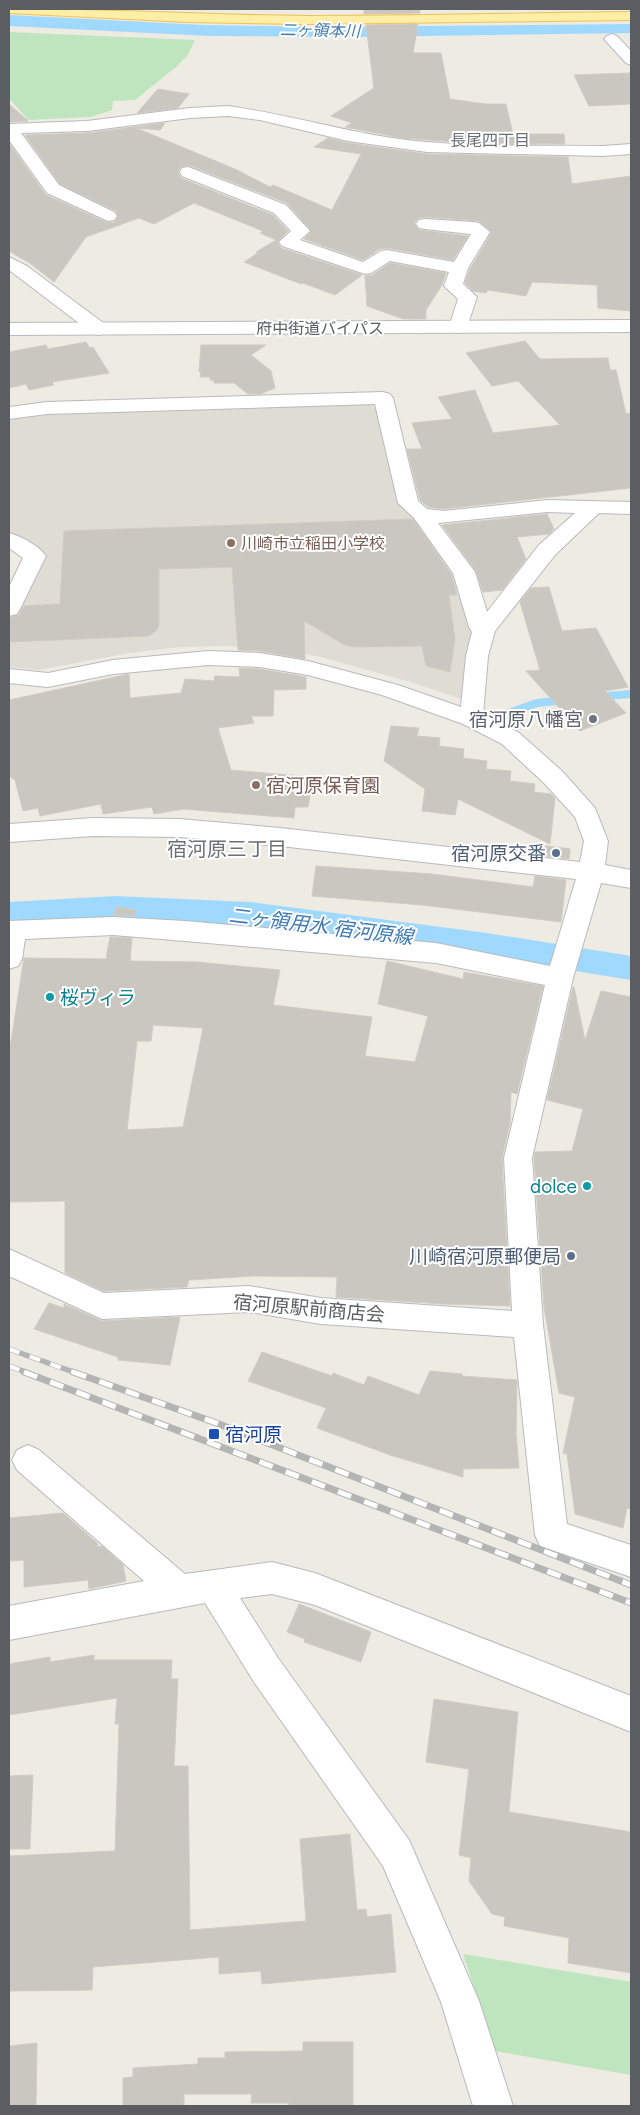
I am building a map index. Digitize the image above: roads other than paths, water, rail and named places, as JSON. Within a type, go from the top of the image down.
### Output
[{"type":"main road","points":[[9,9],[305,20],[631,16]]},
{"type":"street","points":[[612,39],[631,60]]},
{"type":"street","points":[[9,129],[87,126],[198,112],[228,111],[260,115],[348,136],[427,147],[603,151],[631,149]]},
{"type":"street","points":[[9,129],[53,189],[108,216]]},
{"type":"street","points":[[188,172],[280,209],[301,231],[288,242],[365,269],[387,255],[459,268]]},
{"type":"street","points":[[425,224],[473,227],[481,232],[459,268],[453,286],[468,297],[458,327]]},
{"type":"street","points":[[9,262],[99,329]]},
{"type":"street","name":"府中街道バイパス","points":[[9,329],[631,326]]},
{"type":"street","points":[[9,413],[47,408],[383,398],[408,503],[421,514],[464,572],[480,627],[484,630]]},
{"type":"street","points":[[421,514],[444,517],[547,506],[631,508]]},
{"type":"street","points":[[471,719],[477,656],[484,630],[547,550],[594,507]]},
{"type":"street","points":[[9,539],[35,556],[9,609]]},
{"type":"street","points":[[9,676],[48,680],[113,667],[208,658],[260,660],[308,668],[350,678],[471,719],[510,738],[553,777],[586,814],[596,841],[591,872],[565,964],[518,1158],[528,1325],[552,1535],[631,1561]]},
{"type":"street","points":[[9,833],[93,827],[180,828],[280,837],[591,872],[631,879]]},
{"type":"street","points":[[9,959],[11,930],[114,926],[565,964]]},
{"type":"street","name":"宿河原駅前商店会","points":[[9,1262],[102,1306],[249,1299],[320,1311],[528,1325]]},
{"type":"street","points":[[28,1460],[197,1588],[266,1670],[396,1853],[460,2001],[493,2106]]},
{"type":"street","points":[[9,1623],[197,1588],[272,1578],[315,1589],[631,1714]]},
{"type":"water","name":"二ヶ領本川","points":[[9,15],[203,25],[322,27],[631,24],[631,33],[357,37],[209,36],[9,26]]},
{"type":"waterway","points":[[597,697],[631,694]]},
{"type":"waterway","points":[[492,719],[537,703],[566,700]]},
{"type":"waterway","name":"二ヶ領用水 宿河原線","points":[[9,914],[115,907],[250,914],[487,945],[631,968]]},
{"type":"railway","points":[[9,1349],[76,1373]]},
{"type":"railway","points":[[9,1366],[28,1373]]},
{"type":"railway","points":[[24,1372],[631,1603]]},
{"type":"railway","points":[[73,1372],[219,1424],[631,1585]]},
{"type":"place","name":"川崎市立稲田小学校","points":[[231,543]]},
{"type":"place","name":"宿河原八幡宮","points":[[593,719]]},
{"type":"place","name":"宿河原保育園","points":[[256,785]]},
{"type":"place","name":"宿河原交番","points":[[556,853]]},
{"type":"place","name":"桜ヴィラ","points":[[50,997]]},
{"type":"place","name":"dolce","points":[[587,1186]]},
{"type":"place","name":"川崎宿河原郵便局","points":[[571,1256]]},
{"type":"place","name":"宿河原","points":[[214,1434]]},
{"type":"district","name":"長尾四丁目","points":[[490,140]]},
{"type":"district","name":"宿河原三丁目","points":[[227,849]]}]
